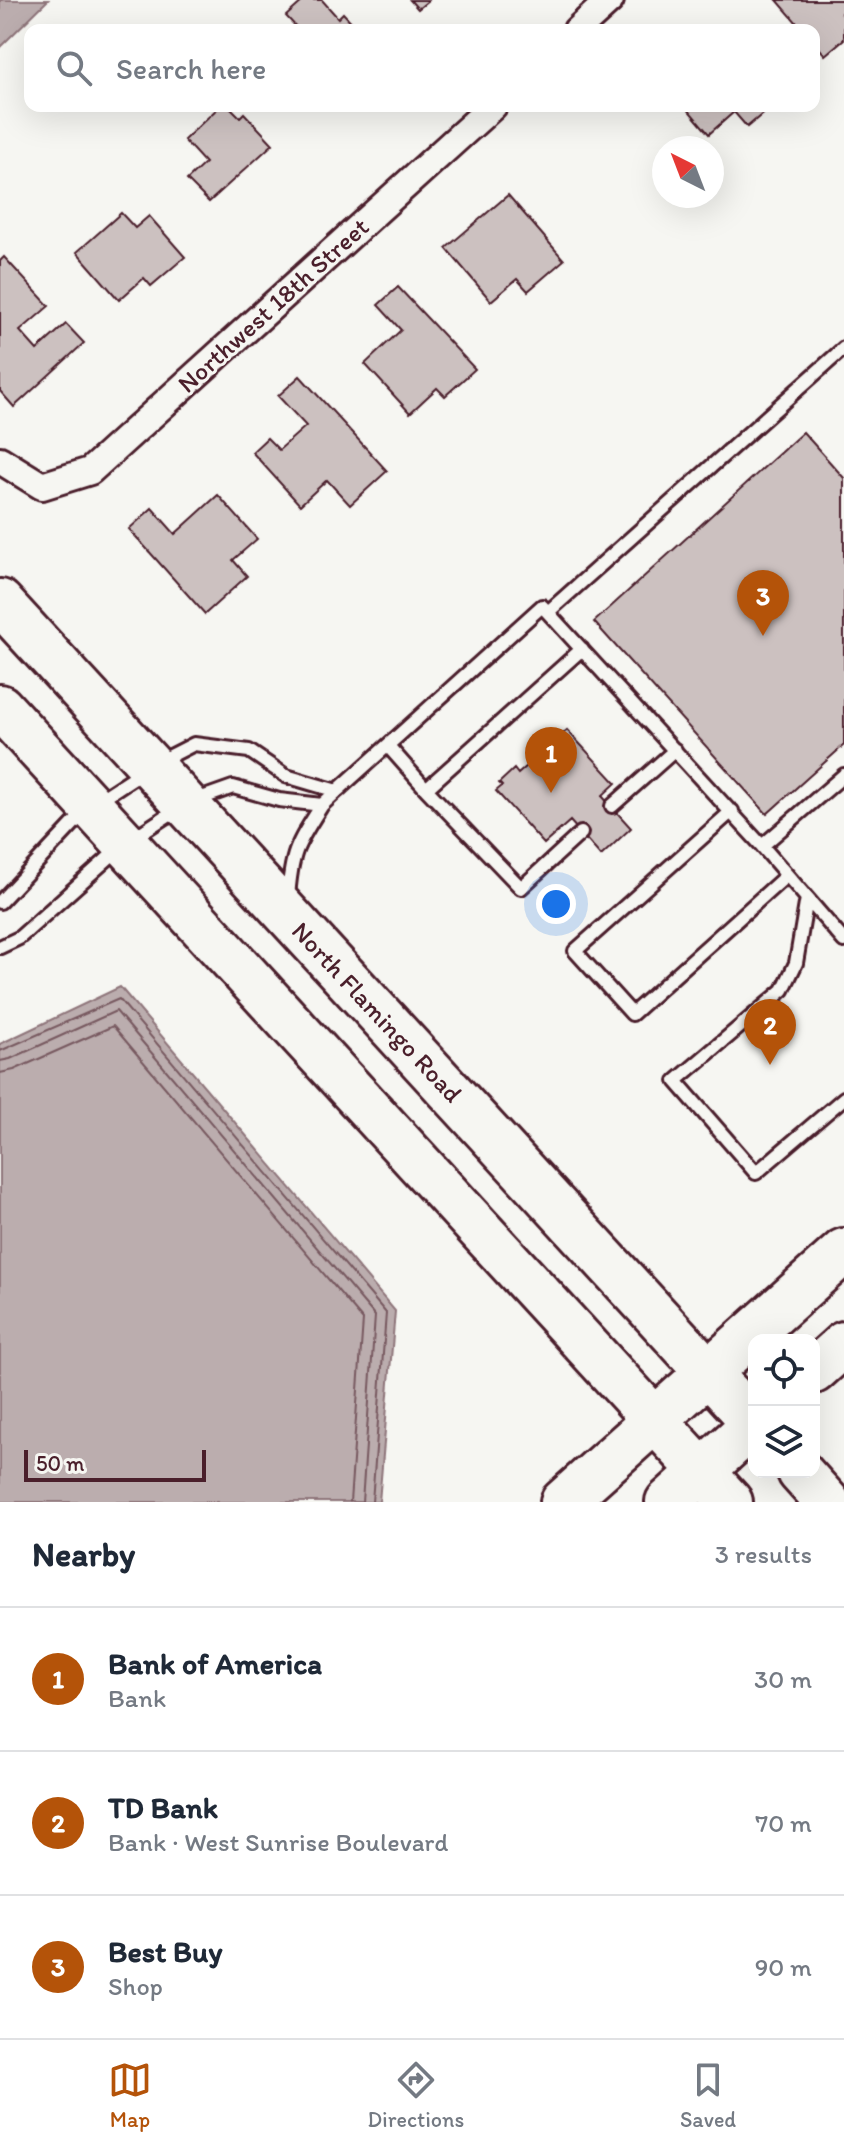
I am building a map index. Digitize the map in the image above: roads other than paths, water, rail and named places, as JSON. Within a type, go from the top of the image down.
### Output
[{"type":"highway","name":"North Flamingo Road","points":[[0,602],[748,1416]]},
{"type":"highway","points":[[0,707],[716,1487]]},
{"type":"highway","points":[[563,1502],[844,1251]]},
{"type":"highway","points":[[820,1366],[844,1344]]},
{"type":"highway","points":[[668,1502],[716,1487],[748,1433]]},
{"type":"highway","points":[[805,1478],[827,1502]]},
{"type":"street","points":[[584,24],[610,0]]},
{"type":"street","name":"Northwest 18th Street","points":[[0,460],[42,486],[90,471],[486,112]]},
{"type":"lane","points":[[548,612],[844,348]]},
{"type":"lane","points":[[287,915],[294,852],[303,832],[322,805],[542,606],[732,811],[844,941]]},
{"type":"lane","points":[[426,789],[582,649]]},
{"type":"lane","points":[[0,902],[90,806],[151,766],[194,744],[249,751],[286,776],[337,791]]},
{"type":"lane","points":[[388,746],[521,888],[581,833]]},
{"type":"lane","points":[[612,806],[675,750]]},
{"type":"lane","points":[[762,846],[844,775]]},
{"type":"lane","points":[[0,947],[19,938],[124,844],[185,804],[233,787],[279,800],[322,805]]},
{"type":"lane","points":[[732,811],[575,951],[632,1014],[787,875]]},
{"type":"lane","points":[[807,898],[796,963],[783,990],[676,1081],[756,1173],[844,1098]]},
{"type":"water","points":[[0,0],[48,0],[0,47]]},
{"type":"water","points":[[120,987],[395,1311],[379,1502],[0,1502],[0,1044]]},
{"type":"place","name":"Best Buy","points":[[763,636]]},
{"type":"place","name":"Bank of America","points":[[551,793]]},
{"type":"place","name":"TD Bank","points":[[770,1065]]}]
